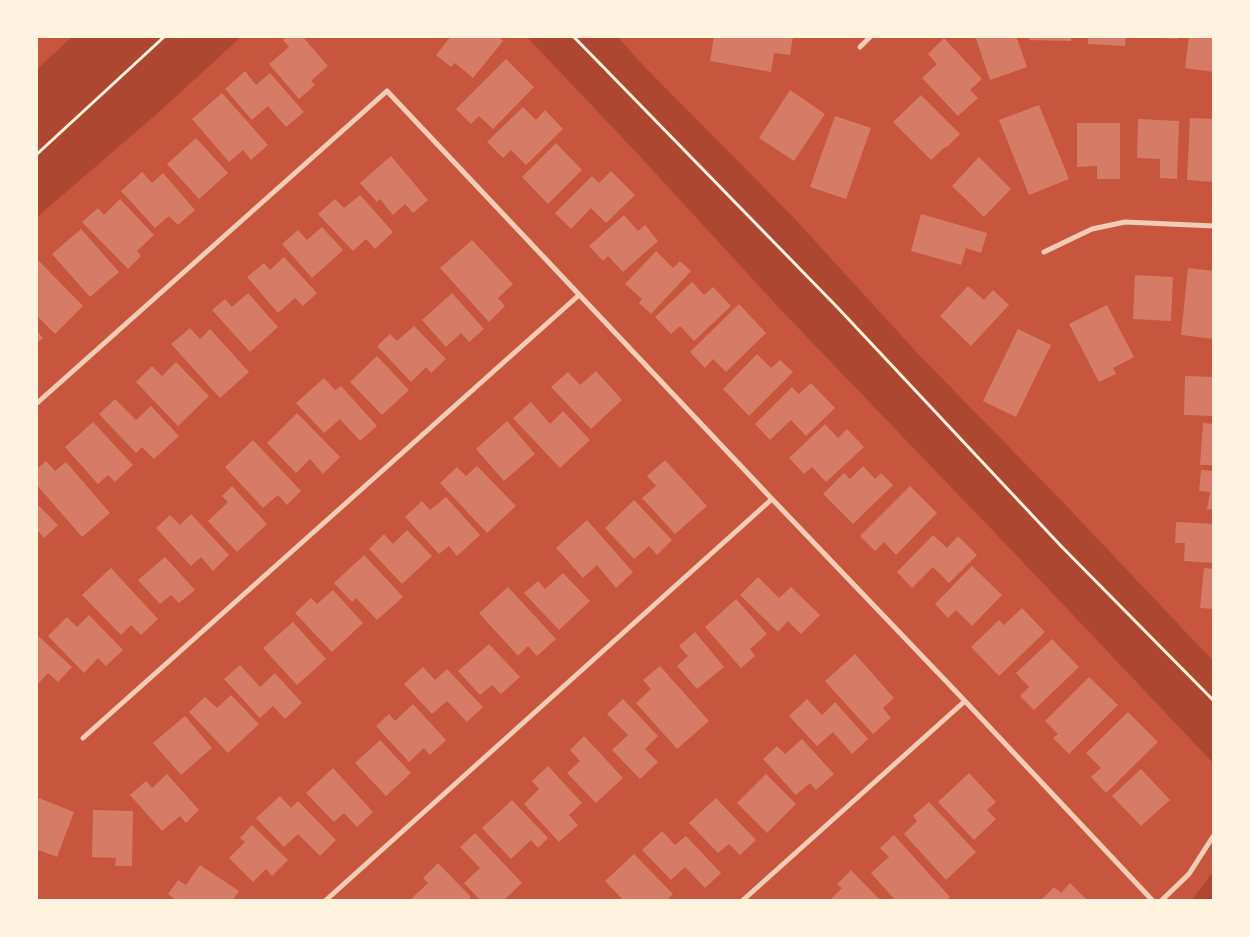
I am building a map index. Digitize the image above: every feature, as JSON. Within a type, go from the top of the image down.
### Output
[{"type":"street","points":[[860,47],[871,36]]},
{"type":"street","points":[[36,404],[387,91],[772,499],[966,701],[1153,901]]},
{"type":"street","points":[[1044,252],[1092,229],[1125,222],[1214,226]]},
{"type":"street","points":[[83,738],[579,295]]},
{"type":"street","points":[[325,901],[772,499]]},
{"type":"street","points":[[742,901],[966,701]]},
{"type":"street","points":[[1161,901],[1189,874],[1214,835]]},
{"type":"path","points":[[36,155],[165,36]]},
{"type":"path","points":[[573,36],[838,308],[1061,546],[1214,701]]},
{"type":"shaded area","points":[[73,36],[242,36],[159,112],[36,218],[36,70]]},
{"type":"shaded area","points":[[526,36],[617,36],[640,62],[795,219],[920,356],[1059,498],[1214,661],[1214,764],[782,311]]},
{"type":"shaded area","points":[[1214,871],[1214,901],[1191,901]]},
{"type":"building","points":[[287,36],[302,36],[328,66],[311,81],[315,85],[299,99],[269,64],[289,47],[283,40]]},
{"type":"building","points":[[451,36],[497,36],[503,41],[473,78],[455,63],[451,67],[436,55]]},
{"type":"building","points":[[714,36],[793,36],[790,55],[774,53],[771,72],[710,61]]},
{"type":"building","points":[[975,36],[1016,36],[1027,67],[990,80]]},
{"type":"building","points":[[1029,36],[1071,36],[1071,41],[1029,40]]},
{"type":"building","points":[[1088,36],[1126,36],[1125,46],[1088,44]]},
{"type":"building","points":[[1159,36],[1178,36],[1178,39],[1159,38]]},
{"type":"building","points":[[1189,36],[1214,36],[1214,72],[1185,68]]},
{"type":"building","points":[[944,38],[982,79],[970,90],[978,98],[958,116],[922,78],[937,64],[928,54]]},
{"type":"building","points":[[506,59],[534,87],[493,129],[479,116],[471,124],[456,109]]},
{"type":"building","points":[[245,71],[256,85],[270,73],[304,112],[286,127],[268,106],[252,120],[225,89]]},
{"type":"building","points":[[790,90],[825,114],[794,161],[759,138]]},
{"type":"building","points":[[222,93],[268,145],[251,160],[243,150],[229,162],[192,119]]},
{"type":"building","points":[[921,95],[960,134],[931,160],[893,122]]},
{"type":"building","points":[[1039,105],[1069,179],[1029,195],[999,120]]},
{"type":"building","points":[[523,107],[536,120],[545,110],[563,129],[526,165],[511,150],[503,158],[487,142]]},
{"type":"building","points":[[835,116],[871,128],[846,199],[810,187]]},
{"type":"building","points":[[1190,118],[1214,119],[1214,182],[1187,180]]},
{"type":"building","points":[[1138,119],[1179,121],[1177,179],[1160,178],[1160,159],[1137,158]]},
{"type":"building","points":[[1077,123],[1120,123],[1120,179],[1097,179],[1097,166],[1077,167]]},
{"type":"building","points":[[196,138],[228,173],[199,199],[167,164]]},
{"type":"building","points":[[556,143],[582,170],[548,204],[522,177]]},
{"type":"building","points":[[391,156],[428,200],[413,213],[405,204],[393,215],[380,199],[377,202],[360,183]]},
{"type":"building","points":[[979,157],[1011,189],[984,217],[952,186]]},
{"type":"building","points":[[611,171],[635,195],[606,223],[591,208],[571,229],[555,213],[592,176],[599,183]]},
{"type":"building","points":[[142,172],[152,183],[163,173],[195,210],[178,225],[169,216],[155,228],[121,191]]},
{"type":"building","points":[[360,195],[393,232],[375,249],[366,239],[353,251],[318,214],[335,199],[344,208]]},
{"type":"building","points":[[120,199],[154,235],[137,251],[141,256],[128,269],[82,222],[98,208],[104,215]]},
{"type":"building","points":[[921,214],[987,233],[981,253],[966,248],[961,265],[911,251]]},
{"type":"building","points":[[624,215],[638,231],[645,225],[658,241],[623,272],[608,256],[603,261],[589,246]]},
{"type":"building","points":[[322,227],[343,250],[312,278],[282,244],[298,230],[307,240]]},
{"type":"building","points":[[81,229],[119,272],[90,297],[52,254]]},
{"type":"building","points":[[472,240],[513,284],[498,298],[505,306],[489,322],[440,268]]},
{"type":"building","points":[[656,251],[673,268],[680,261],[691,271],[651,314],[639,303],[642,299],[625,284]]},
{"type":"building","points":[[284,257],[317,293],[303,306],[295,298],[278,313],[247,277],[264,263],[270,270]]},
{"type":"building","points":[[36,258],[83,306],[55,334],[36,315]]},
{"type":"building","points":[[1188,268],[1214,271],[1214,339],[1181,335]]},
{"type":"building","points":[[1135,275],[1173,277],[1171,321],[1133,319]]},
{"type":"building","points":[[692,282],[704,295],[713,287],[731,306],[694,341],[680,326],[671,334],[655,317]]},
{"type":"building","points":[[968,286],[984,300],[993,290],[1009,305],[971,346],[940,316]]},
{"type":"building","points":[[248,293],[278,327],[250,352],[212,310],[225,299],[232,307]]},
{"type":"building","points":[[452,293],[484,329],[469,342],[461,333],[446,347],[422,320]]},
{"type":"building","points":[[739,304],[766,333],[726,372],[713,359],[705,368],[690,352]]},
{"type":"building","points":[[1107,305],[1134,357],[1113,368],[1116,374],[1099,382],[1069,324]]},
{"type":"building","points":[[414,326],[446,359],[431,373],[426,367],[411,382],[377,346],[390,334],[397,341]]},
{"type":"building","points":[[190,328],[200,339],[210,329],[249,372],[220,398],[171,344]]},
{"type":"building","points":[[1018,329],[1051,345],[1016,417],[983,401]]},
{"type":"building","points":[[36,330],[43,338],[36,343]]},
{"type":"building","points":[[757,354],[771,368],[780,360],[793,372],[749,416],[723,389]]},
{"type":"building","points":[[377,356],[409,390],[382,415],[350,382]]},
{"type":"building","points":[[176,362],[209,396],[178,426],[136,382],[152,366],[162,376]]},
{"type":"building","points":[[596,371],[622,400],[591,429],[551,387],[568,372],[580,385]]},
{"type":"building","points":[[1185,376],[1214,377],[1214,416],[1184,415]]},
{"type":"building","points":[[324,378],[335,390],[341,386],[377,426],[360,441],[340,419],[324,433],[296,403]]},
{"type":"building","points":[[811,383],[835,408],[806,436],[791,420],[770,440],[755,424],[792,387],[799,394]]},
{"type":"building","points":[[115,399],[136,420],[151,406],[179,436],[154,459],[142,447],[136,453],[99,414]]},
{"type":"building","points":[[531,402],[550,424],[563,411],[590,440],[560,468],[513,418]]},
{"type":"building","points":[[297,413],[340,457],[323,474],[310,459],[296,473],[267,443]]},
{"type":"building","points":[[507,421],[535,454],[504,481],[476,449]]},
{"type":"building","points":[[93,422],[133,465],[115,482],[108,475],[98,484],[65,447]]},
{"type":"building","points":[[1203,423],[1214,424],[1214,465],[1200,465]]},
{"type":"building","points":[[825,424],[838,438],[847,429],[864,447],[826,482],[812,467],[804,474],[789,458]]},
{"type":"building","points":[[253,440],[301,491],[287,505],[278,495],[263,508],[225,467]]},
{"type":"building","points":[[665,460],[707,506],[675,534],[642,498],[656,486],[647,476]]},
{"type":"building","points":[[46,461],[55,471],[66,462],[110,513],[82,537],[36,484],[36,470]]},
{"type":"building","points":[[477,466],[516,506],[487,533],[440,483],[457,467],[466,476]]},
{"type":"building","points":[[863,466],[875,479],[881,473],[893,485],[853,524],[823,494],[844,473],[850,479]]},
{"type":"building","points":[[1201,470],[1214,471],[1214,510],[1207,509],[1210,492],[1199,491]]},
{"type":"building","points":[[232,486],[267,524],[237,552],[208,521],[228,502],[222,496]]},
{"type":"building","points":[[910,486],[937,513],[896,555],[884,542],[875,551],[860,536]]},
{"type":"building","points":[[446,497],[480,535],[457,556],[449,546],[439,554],[405,517],[422,501],[430,510]]},
{"type":"building","points":[[634,500],[672,540],[657,555],[649,546],[634,559],[605,528]]},
{"type":"building","points":[[36,503],[58,525],[44,538],[36,529]]},
{"type":"building","points":[[191,514],[229,555],[213,571],[201,557],[191,566],[156,528],[170,515],[180,525]]},
{"type":"building","points":[[587,520],[633,572],[616,588],[597,565],[583,578],[556,548]]},
{"type":"building","points":[[1176,522],[1214,524],[1214,563],[1184,561],[1185,543],[1175,543]]},
{"type":"building","points":[[407,530],[432,556],[402,584],[369,549],[384,534],[393,544]]},
{"type":"building","points":[[933,535],[947,548],[958,536],[977,555],[949,583],[933,567],[912,588],[897,572]]},
{"type":"building","points":[[364,555],[403,597],[377,620],[356,598],[352,602],[334,583]]},
{"type":"building","points":[[165,557],[195,590],[179,603],[171,595],[160,604],[138,580]]},
{"type":"building","points":[[972,566],[1002,595],[972,626],[956,610],[948,618],[935,604]]},
{"type":"building","points":[[111,568],[158,619],[141,635],[131,625],[121,635],[82,595]]},
{"type":"building","points":[[1204,568],[1214,569],[1214,609],[1200,608]]},
{"type":"building","points":[[563,573],[590,601],[559,630],[524,593],[538,581],[545,589]]},
{"type":"building","points":[[758,577],[779,598],[791,587],[820,615],[801,634],[788,621],[778,632],[740,595]]},
{"type":"building","points":[[508,587],[556,639],[537,656],[528,646],[518,656],[479,613]]},
{"type":"building","points":[[333,590],[363,623],[332,652],[295,613],[311,598],[317,604]]},
{"type":"building","points":[[736,599],[767,634],[750,649],[755,656],[741,668],[705,627]]},
{"type":"building","points":[[1022,608],[1045,632],[999,676],[971,647],[999,620],[1004,625]]},
{"type":"building","points":[[89,615],[123,650],[106,666],[98,658],[84,673],[48,636],[67,617],[77,627]]},
{"type":"building","points":[[293,622],[326,659],[297,685],[263,648]]},
{"type":"building","points":[[695,632],[724,667],[697,689],[677,666],[688,656],[679,646]]},
{"type":"building","points":[[36,634],[72,667],[58,682],[48,673],[36,686]]},
{"type":"building","points":[[1052,639],[1079,667],[1034,710],[1020,696],[1029,687],[1016,673]]},
{"type":"building","points":[[489,644],[520,677],[501,694],[492,685],[480,695],[458,671]]},
{"type":"building","points":[[855,654],[894,698],[883,708],[891,718],[873,734],[825,681]]},
{"type":"building","points":[[240,665],[260,687],[275,673],[302,703],[285,719],[273,706],[260,718],[224,679]]},
{"type":"building","points":[[660,666],[709,721],[677,749],[636,703],[651,689],[643,680]]},
{"type":"building","points":[[423,667],[435,680],[447,669],[483,707],[467,722],[447,701],[432,714],[404,684]]},
{"type":"building","points":[[1089,677],[1118,705],[1069,754],[1053,738],[1058,734],[1045,721]]},
{"type":"building","points":[[231,695],[259,724],[228,753],[189,712],[205,697],[217,708]]},
{"type":"building","points":[[623,699],[658,736],[645,749],[658,762],[640,779],[612,750],[628,735],[607,714]]},
{"type":"building","points":[[807,699],[822,715],[835,702],[868,739],[852,754],[833,732],[817,746],[789,716]]},
{"type":"building","points":[[413,704],[446,740],[430,755],[424,748],[409,762],[376,726],[389,714],[395,721]]},
{"type":"building","points":[[1128,712],[1158,742],[1106,793],[1091,777],[1101,768],[1086,753]]},
{"type":"building","points":[[185,716],[212,748],[181,775],[153,743]]},
{"type":"building","points":[[584,736],[623,778],[596,803],[567,773],[580,761],[570,750]]},
{"type":"building","points":[[802,739],[834,774],[816,790],[810,783],[796,795],[763,759],[777,746],[785,754]]},
{"type":"building","points":[[380,740],[411,773],[386,796],[355,763]]},
{"type":"building","points":[[548,766],[582,803],[569,815],[578,825],[559,842],[524,804],[539,789],[532,781]]},
{"type":"building","points":[[333,768],[373,812],[357,827],[344,813],[334,822],[306,793]]},
{"type":"building","points":[[1141,769],[1170,800],[1141,826],[1112,796]]},
{"type":"building","points":[[969,773],[996,802],[987,810],[996,819],[974,840],[938,802]]},
{"type":"building","points":[[167,774],[199,810],[186,823],[180,816],[162,831],[130,795],[146,781],[152,788]]},
{"type":"building","points":[[766,774],[796,804],[767,833],[737,803]]},
{"type":"building","points":[[280,796],[291,808],[298,801],[336,840],[320,856],[298,834],[284,847],[256,818]]},
{"type":"building","points":[[39,798],[74,812],[57,857],[36,849],[36,806]]},
{"type":"building","points":[[716,798],[756,840],[740,855],[729,844],[718,853],[689,823]]},
{"type":"building","points":[[512,800],[548,838],[538,848],[531,840],[511,859],[482,828]]},
{"type":"building","points":[[929,802],[976,852],[946,880],[904,834],[917,821],[913,816]]},
{"type":"building","points":[[93,810],[133,811],[132,866],[115,866],[116,858],[92,857]]},
{"type":"building","points":[[252,825],[288,860],[272,876],[266,869],[253,882],[229,858],[245,842],[240,838]]},
{"type":"building","points":[[662,831],[675,845],[686,836],[721,873],[705,888],[685,867],[671,880],[642,850]]},
{"type":"building","points":[[475,833],[522,883],[503,901],[481,901],[464,883],[480,868],[460,847]]},
{"type":"building","points":[[894,835],[950,897],[946,901],[896,901],[871,873],[889,857],[880,848]]},
{"type":"building","points":[[634,854],[673,894],[666,901],[624,901],[605,881]]},
{"type":"building","points":[[438,863],[471,897],[467,901],[415,901],[412,898],[428,883],[423,878]]},
{"type":"building","points":[[200,865],[239,891],[232,901],[177,901],[168,894],[178,880],[186,885]]},
{"type":"building","points":[[851,870],[881,901],[829,901],[842,888],[837,884]]},
{"type":"building","points":[[1070,883],[1088,901],[1040,901],[1054,887],[1061,893]]}]
